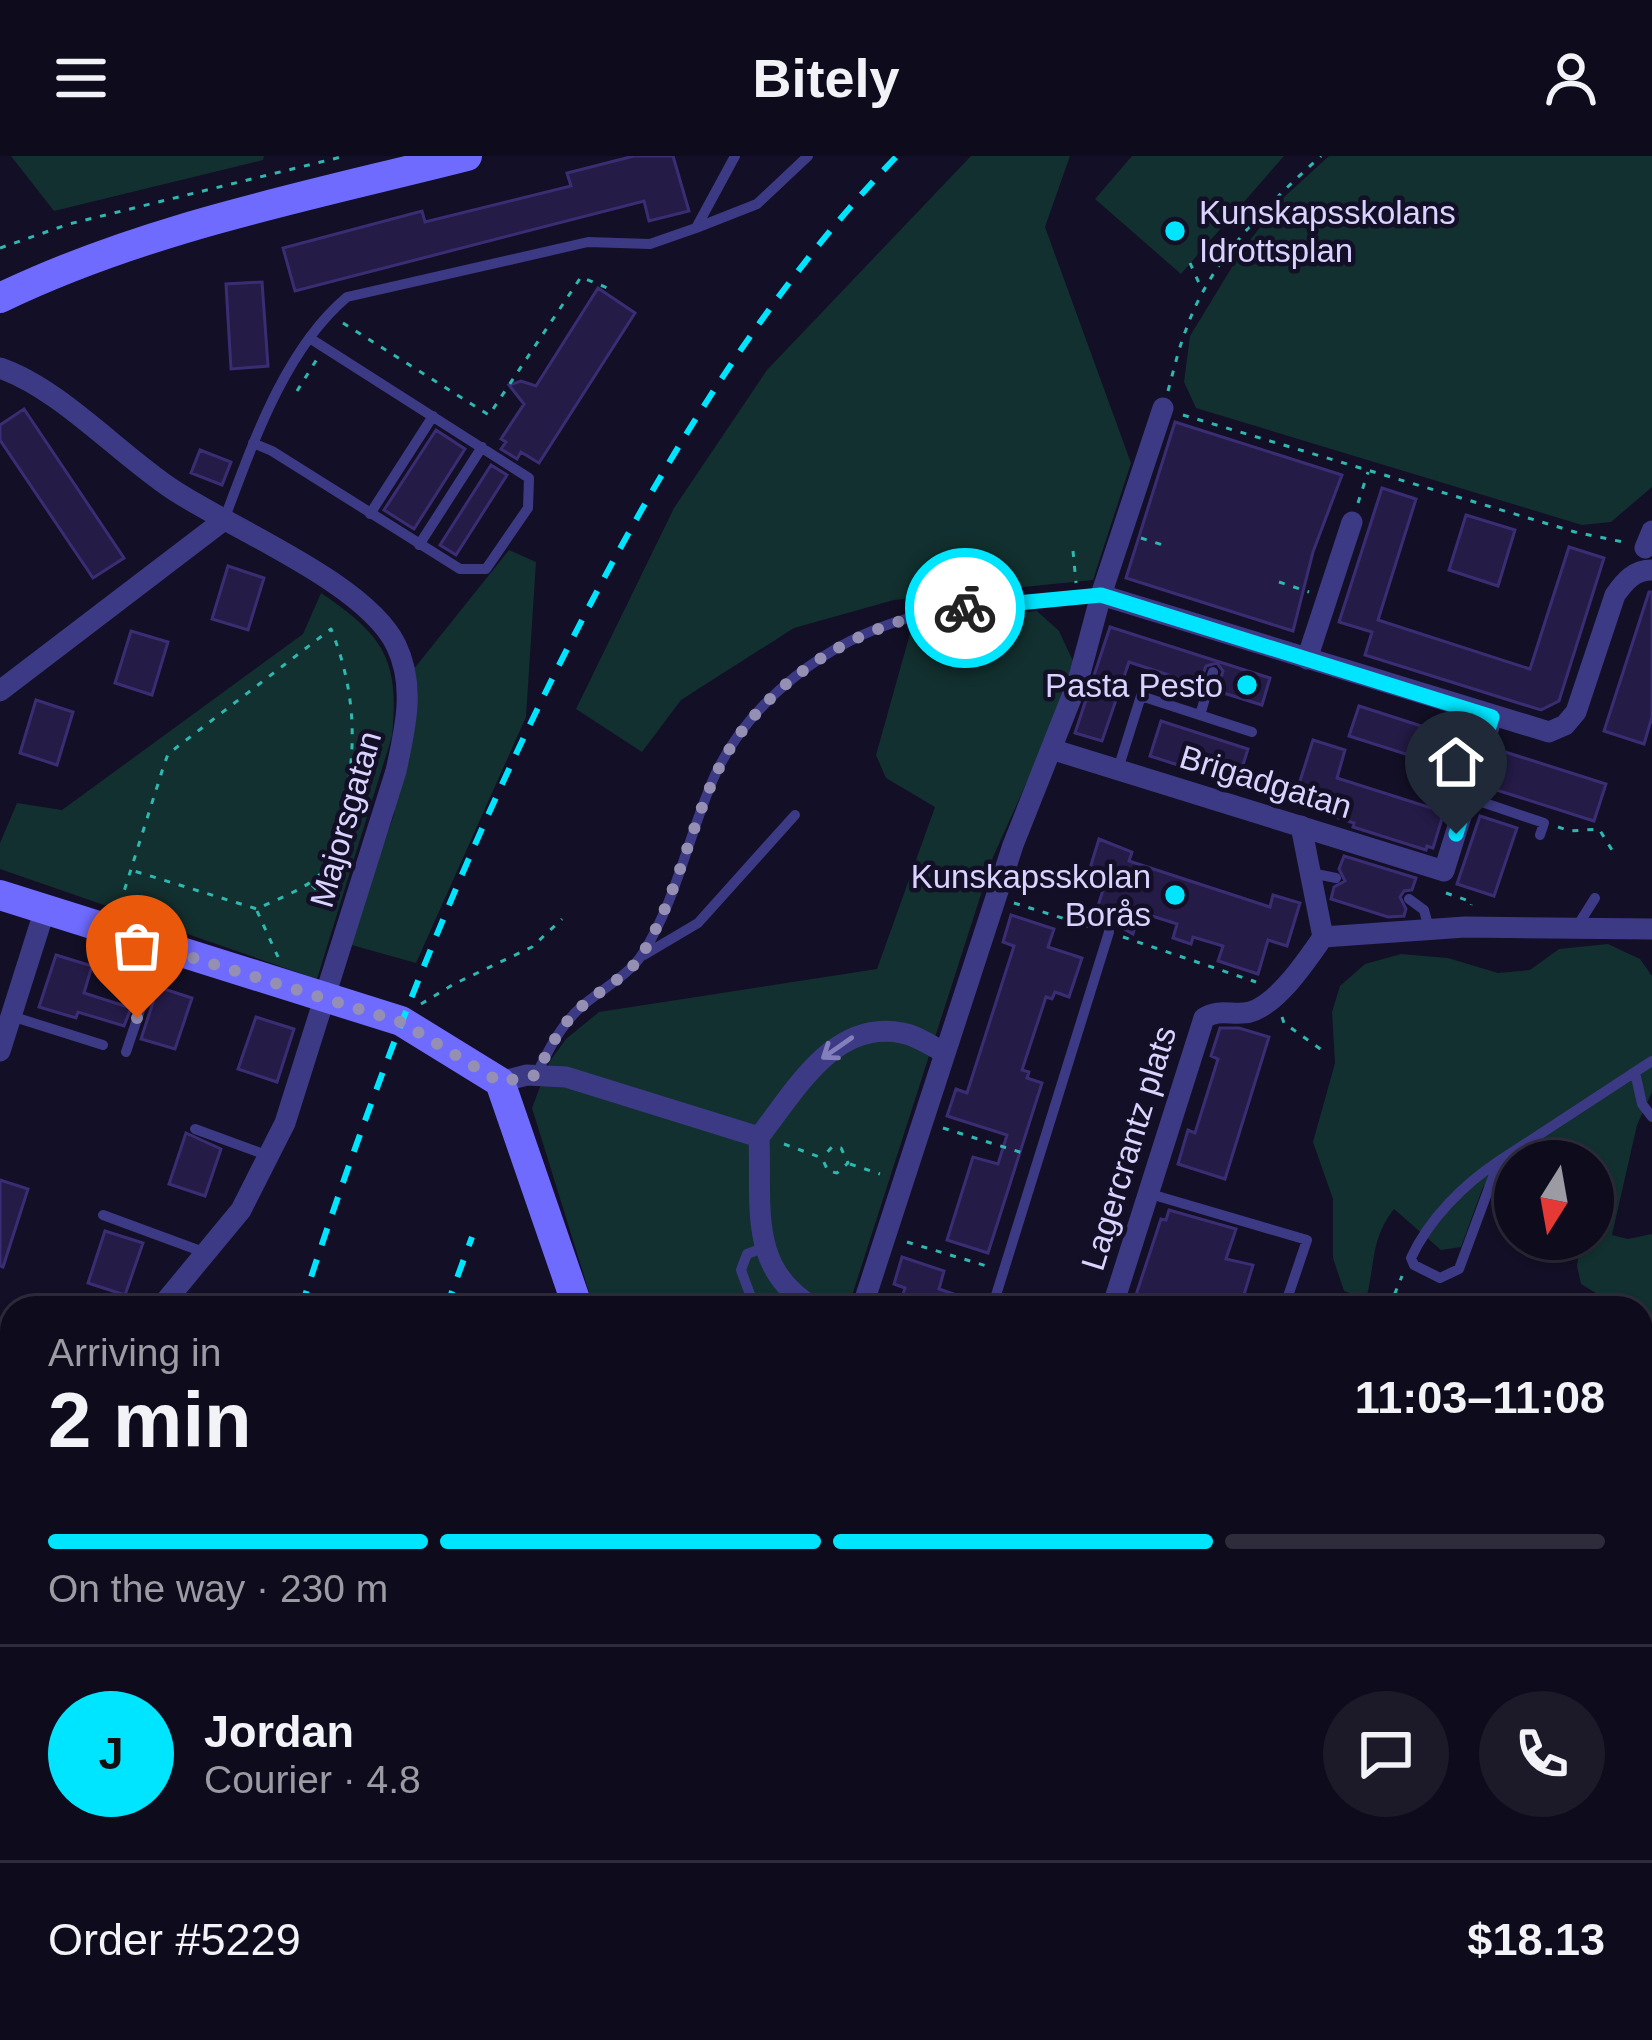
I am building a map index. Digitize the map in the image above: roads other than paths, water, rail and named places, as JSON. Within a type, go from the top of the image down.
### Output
[{"type":"street","points":[[0,298],[106,252],[166,233],[467,156]]},
{"type":"street","name":"Majorsgatan","points":[[0,368],[35,385],[172,489],[373,612],[398,647],[408,690],[408,716],[396,771],[285,1123],[241,1210],[170,1296]]},
{"type":"street","points":[[866,1296],[995,897],[1078,681],[1101,595],[1163,408]]},
{"type":"street","points":[[0,691],[224,520]]},
{"type":"street","points":[[1307,659],[1352,522]]},
{"type":"street","points":[[1101,595],[1539,732],[1558,730],[1571,721],[1615,595],[1641,570],[1650,550]]},
{"type":"street","name":"Brigadgatan","points":[[1051,749],[1444,871],[1492,717]]},
{"type":"street","points":[[1300,826],[1322,937],[1578,925],[1652,929]]},
{"type":"street","points":[[0,895],[406,1024],[500,1082],[574,1296]]},
{"type":"street","points":[[0,1051],[45,909]]},
{"type":"street","name":"Lagercrantz plats","points":[[1116,1296],[1204,1018],[1217,1012],[1256,1010],[1297,974],[1322,937]]},
{"type":"street","points":[[795,1296],[774,1274],[763,1248],[764,1138],[818,1060],[860,1032],[904,1033],[945,1053]]},
{"type":"street","points":[[500,1082],[536,1075],[566,1077],[764,1138]]},
{"type":"lane","points":[[695,228],[735,156]]},
{"type":"lane","points":[[224,520],[264,417],[327,314],[347,297],[588,242],[650,244],[757,204],[808,156]]},
{"type":"lane","points":[[253,443],[460,569],[486,568],[528,508],[530,478],[311,339]]},
{"type":"lane","points":[[370,514],[433,416]]},
{"type":"lane","points":[[419,545],[482,447]]},
{"type":"lane","points":[[641,957],[715,775],[738,732],[780,688],[813,663],[906,618],[950,609],[1101,595]]},
{"type":"lane","points":[[1200,715],[1213,672]]},
{"type":"lane","points":[[1118,769],[1141,697],[1252,732]]},
{"type":"lane","points":[[1467,797],[1542,829]]},
{"type":"lane","points":[[536,1075],[554,1039],[577,1010],[641,957],[698,923],[795,815]]},
{"type":"lane","points":[[1311,873],[1336,878]]},
{"type":"lane","points":[[1578,925],[1595,898]]},
{"type":"lane","points":[[1409,899],[1424,910],[1429,929]]},
{"type":"lane","points":[[996,1296],[1109,932]]},
{"type":"lane","points":[[126,1052],[161,948]]},
{"type":"lane","points":[[11,1016],[103,1045]]},
{"type":"lane","points":[[1531,1140],[1652,1061]]},
{"type":"lane","points":[[1635,1072],[1642,1104],[1652,1117]]},
{"type":"lane","points":[[195,1129],[268,1156]]},
{"type":"lane","points":[[1499,1161],[1460,1269],[1440,1278],[1427,1275],[1411,1258],[1445,1207],[1499,1161]]},
{"type":"lane","points":[[1147,1193],[1306,1240],[1288,1296]]},
{"type":"lane","points":[[104,1215],[206,1253]]},
{"type":"lane","points":[[751,1296],[741,1270],[747,1254],[763,1248]]},
{"type":"railway","points":[[305,1296],[427,958],[501,787],[582,620],[649,496],[723,376],[805,262],[897,156]]},
{"type":"railway","points":[[450,1296],[472,1237]]},
{"type":"place","name":"Kunskapsskolans Idrottsplan","points":[[1175,231]]},
{"type":"place","name":"Pasta Pesto","points":[[1247,685]]},
{"type":"place","name":"Kunskapsskolan Borås","points":[[1175,895]]}]
